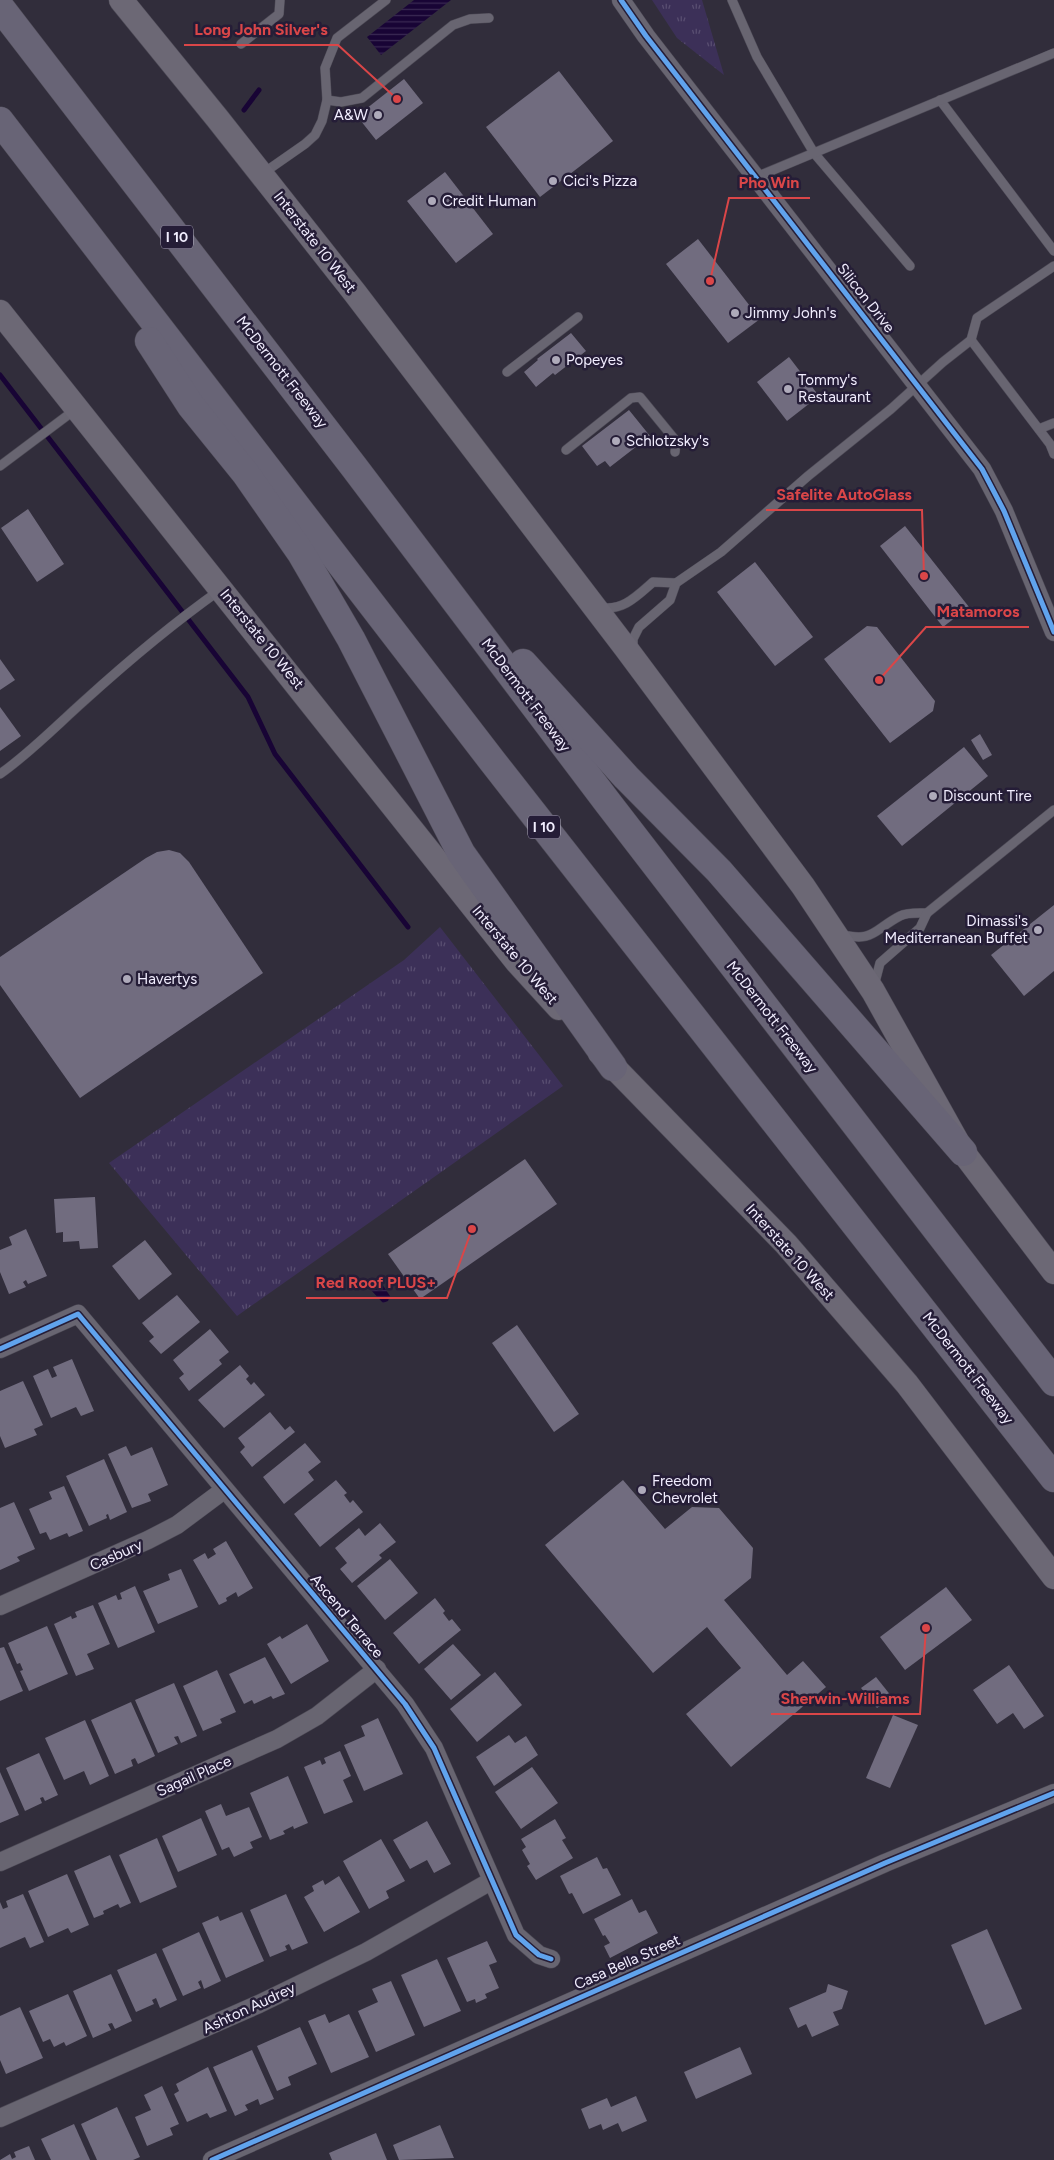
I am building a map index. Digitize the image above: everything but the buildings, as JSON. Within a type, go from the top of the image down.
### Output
[{"type":"highway","name":"McDermott Freeway","points":[[0,7],[354,466],[608,803],[1054,1382]]},
{"type":"highway","name":"McDermott Freeway","points":[[0,121],[487,754],[1054,1478]]},
{"type":"highway","points":[[40,172],[191,406],[246,474],[301,553],[351,639],[461,853],[613,1067]]},
{"type":"highway","points":[[354,466],[555,700],[626,777],[720,871],[964,1152]]},
{"type":"main road","name":"Interstate 10 West","points":[[121,0],[361,301],[635,660],[803,886],[873,991],[964,1152],[1054,1272]]},
{"type":"main road","name":"Interstate 10 West","points":[[0,312],[517,962],[613,1067],[792,1252],[907,1384],[1054,1577]]},
{"type":"street","name":"Silicon Drive","points":[[621,0],[646,36],[982,469],[1004,511],[1054,632]]},
{"type":"street","name":"Ascend Terrace","points":[[0,1349],[78,1314],[405,1704],[434,1748],[516,1936],[539,1955],[551,1959]]},
{"type":"street","name":"Casbury","points":[[0,1606],[148,1540],[177,1525],[224,1490]]},
{"type":"street","name":"Sagail Place","points":[[0,1862],[277,1739],[317,1716],[377,1670]]},
{"type":"street","name":"Casa Bella Street","points":[[212,2160],[867,1871],[1054,1793]]},
{"type":"street","name":"Ashton Audrey","points":[[0,2118],[259,2004],[366,1952],[491,1881]]},
{"type":"lane","points":[[241,44],[279,14],[280,0]]},
{"type":"lane","points":[[262,175],[305,144],[314,135],[322,121],[327,100],[326,68],[337,38],[386,0]]},
{"type":"lane","points":[[732,0],[757,57],[814,153],[910,266]]},
{"type":"lane","points":[[327,100],[341,102],[362,98],[453,25],[470,19],[489,18]]},
{"type":"lane","points":[[756,177],[1054,53]]},
{"type":"lane","points":[[940,100],[1054,251]]},
{"type":"lane","points":[[635,660],[633,639],[639,627],[670,600],[676,583],[721,552],[808,476],[972,340],[977,318],[1054,266]]},
{"type":"lane","points":[[507,372],[578,317]]},
{"type":"lane","points":[[972,340],[1050,444],[1054,454]]},
{"type":"lane","points":[[566,450],[631,398],[640,397],[676,441],[674,452]]},
{"type":"lane","points":[[0,466],[76,409]]},
{"type":"lane","points":[[1039,429],[1054,423]]},
{"type":"lane","points":[[594,606],[607,609],[618,608],[628,603],[653,582],[676,583]]},
{"type":"lane","points":[[0,774],[21,759],[175,622],[221,589]]},
{"type":"lane","points":[[873,991],[880,964],[920,928],[927,913],[1054,810]]},
{"type":"lane","points":[[834,932],[856,938],[872,935],[901,914],[927,913]]},
{"type":"green space","points":[[652,0],[702,0],[724,75],[677,38]]},
{"type":"green space","points":[[440,927],[563,1086],[237,1316],[109,1163],[404,960]]},
{"type":"shaded area","points":[[414,0],[451,0],[381,55],[367,37]]},
{"type":"shaded area","points":[[374,1280],[380,1281],[390,1296],[388,1301],[383,1303],[369,1288],[370,1283]]},
{"type":"waterway","points":[[244,110],[259,90]]},
{"type":"waterway","points":[[0,375],[248,697],[275,754],[408,927]]},
{"type":"cycle path","points":[[621,0],[646,36],[982,469],[1004,511],[1054,632]]},
{"type":"cycle path","points":[[0,1349],[78,1314],[405,1704],[434,1748],[516,1935],[539,1955],[551,1959]]},
{"type":"cycle path","points":[[212,2160],[885,1863],[1054,1793]]},
{"type":"place","name":"Long John Silver's","points":[[397,99]]},
{"type":"place","name":"A&W","points":[[378,115]]},
{"type":"place","name":"Cici's Pizza","points":[[553,181]]},
{"type":"place","name":"Credit Human","points":[[432,201]]},
{"type":"place","name":"Pho Win","points":[[710,281]]},
{"type":"place","name":"Jimmy John's","points":[[735,313]]},
{"type":"place","name":"Popeyes","points":[[556,360]]},
{"type":"place","name":"Tommy's Restaurant","points":[[788,389]]},
{"type":"place","name":"Schlotzsky's","points":[[616,441]]},
{"type":"place","name":"Safelite AutoGlass","points":[[924,576]]},
{"type":"place","name":"Matamoros","points":[[879,680]]},
{"type":"place","name":"Discount Tire","points":[[933,796]]},
{"type":"place","name":"Dimassi's Mediterranean Buffet","points":[[1038,930]]},
{"type":"place","name":"Havertys","points":[[127,979]]},
{"type":"place","name":"Red Roof PLUS+","points":[[472,1229]]},
{"type":"place","name":"Freedom Chevrolet","points":[[642,1490]]},
{"type":"place","name":"Sherwin-Williams","points":[[926,1628]]}]
